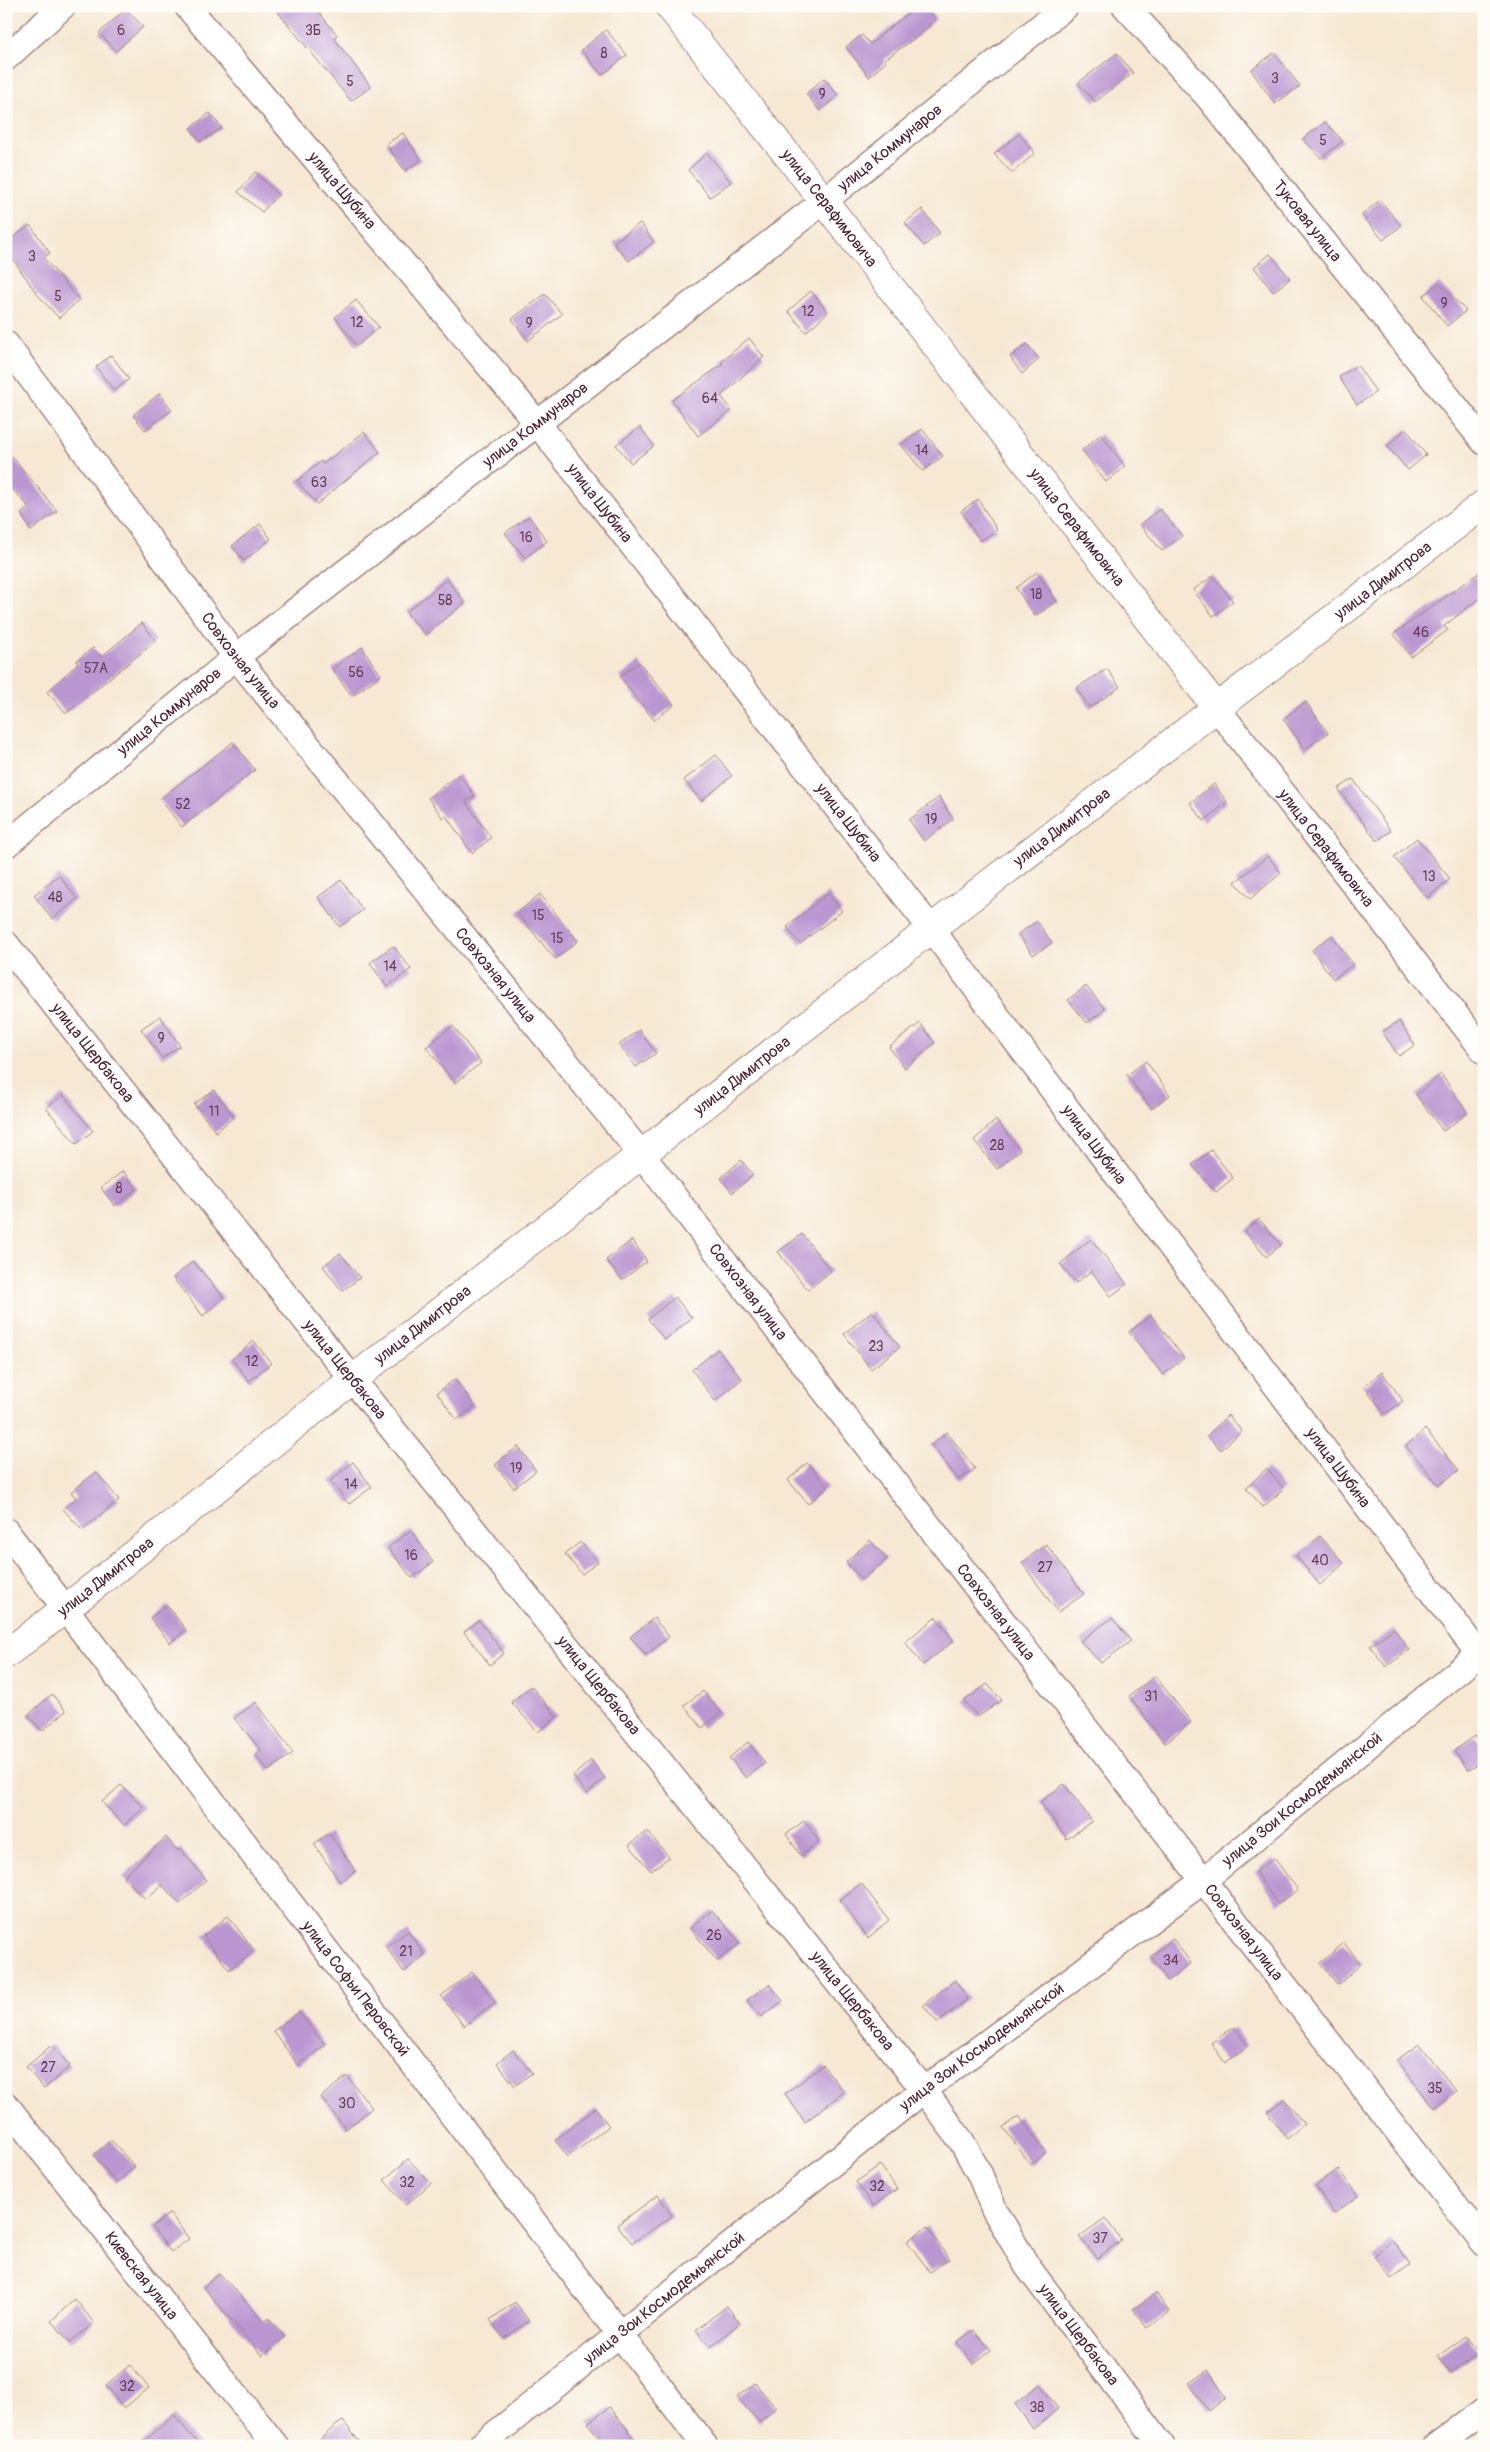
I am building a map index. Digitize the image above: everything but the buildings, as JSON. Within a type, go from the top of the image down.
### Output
[{"type":"street","points":[[6,58],[63,6]]},
{"type":"street","name":"улица Шубина","points":[[187,6],[538,424],[932,930],[1482,1655]]},
{"type":"street","name":"улица Серафимовича","points":[[669,6],[824,201],[1484,1051]]},
{"type":"street","name":"улица Коммунаров","points":[[6,845],[236,657],[824,201],[1066,6]]},
{"type":"street","name":"Туковая улица","points":[[1125,6],[1208,97],[1484,442]]},
{"type":"street","name":"Совхозная улица","points":[[6,344],[236,657],[642,1155],[1484,2243]]},
{"type":"street","name":"улица Димитрова","points":[[6,1654],[67,1609],[352,1380],[1216,707],[1484,504]]},
{"type":"street","name":"улица Щербакова","points":[[6,944],[352,1380],[924,2090],[962,2142],[980,2175],[994,2210],[1027,2266],[1162,2446]]},
{"type":"street","name":"улица Софьи Перовской","points":[[6,1531],[705,2446]]},
{"type":"street","name":"улица Зои Космодемьянской","points":[[480,2446],[924,2090],[1204,1880],[1482,1655]]},
{"type":"street","name":"Киевская улица","points":[[6,2105],[276,2446]]},
{"type":"street","points":[[1436,2446],[1484,2410]]}]
